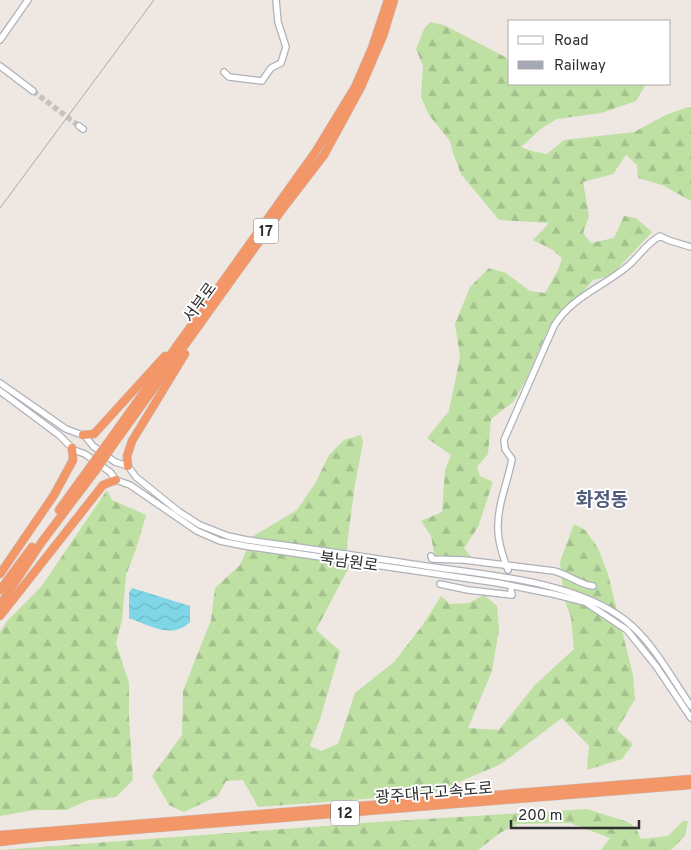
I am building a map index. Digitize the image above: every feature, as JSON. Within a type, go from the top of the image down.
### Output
[{"type":"highway","name":"서부로","points":[[220,291],[316,150],[355,87],[372,48],[388,0]]},
{"type":"highway","name":"서부로","points":[[0,605],[108,446],[220,291],[324,155],[361,87],[383,36],[394,0]]},
{"type":"highway","points":[[80,434],[94,434],[165,356],[201,307],[220,291]]},
{"type":"highway","points":[[128,467],[128,456],[132,441],[173,372],[210,317],[220,291]]},
{"type":"highway","points":[[0,574],[54,495],[73,460],[71,447]]},
{"type":"highway","name":"서부로","points":[[0,590],[93,468]]},
{"type":"highway","points":[[0,616],[103,485],[119,481]]},
{"type":"highway","points":[[590,786],[691,775]]},
{"type":"highway","name":"광주대구고속도로","points":[[0,835],[691,779]]},
{"type":"highway","name":"광주대구고속도로","points":[[0,842],[691,785]]},
{"type":"street","points":[[224,72],[229,77],[262,80],[271,68],[281,62],[286,47],[278,22],[276,0]]},
{"type":"street","points":[[0,40],[25,1]]},
{"type":"street","points":[[0,66],[34,91]]},
{"type":"street","points":[[507,568],[500,548],[498,528],[499,514],[512,459],[505,449],[504,440],[556,321],[593,289],[628,266],[651,241],[660,236],[691,247]]},
{"type":"street","name":"북남원로","points":[[0,384],[66,429],[80,434],[115,462],[128,467],[136,477],[178,511],[200,525],[228,536],[504,577],[571,592],[600,604],[624,619],[643,636],[691,706]]},
{"type":"street","name":"북남원로","points":[[0,391],[59,435],[76,452],[85,454],[119,481],[130,485],[197,531],[220,541],[468,579],[553,594],[585,602],[600,610],[627,630],[656,666],[691,718]]},
{"type":"street","points":[[71,447],[71,440],[80,434]]},
{"type":"street","points":[[119,481],[129,477],[128,467]]},
{"type":"street","points":[[431,556],[432,559],[464,560],[507,568],[564,574],[589,586],[593,586]]},
{"type":"street","points":[[458,561],[458,570]]},
{"type":"street","points":[[468,579],[468,590]]},
{"type":"street","points":[[440,584],[468,590],[512,595],[511,590]]},
{"type":"green space","points":[[430,22],[444,25],[505,57],[508,60],[508,85],[645,85],[636,101],[601,113],[557,119],[542,128],[521,147],[531,151],[547,154],[564,140],[634,132],[666,115],[688,107],[691,108],[691,201],[662,185],[638,178],[637,165],[626,155],[613,174],[583,182],[589,216],[583,233],[591,243],[614,238],[624,216],[636,218],[652,232],[611,276],[593,280],[565,313],[549,327],[526,380],[513,402],[491,419],[488,454],[477,467],[480,476],[493,482],[478,527],[464,548],[473,559],[460,563],[435,557],[431,536],[421,521],[442,512],[445,470],[451,455],[427,438],[449,411],[460,357],[455,324],[470,287],[489,268],[506,273],[530,291],[545,293],[559,268],[562,258],[553,250],[533,240],[549,223],[499,220],[461,174],[450,141],[429,115],[421,97],[423,66],[416,49],[424,29]]},
{"type":"green space","points":[[361,435],[363,442],[347,544],[349,567],[316,630],[340,651],[310,746],[321,751],[338,744],[355,693],[394,662],[422,626],[441,596],[450,604],[469,603],[484,595],[497,606],[499,629],[492,671],[468,728],[499,730],[535,685],[574,649],[571,618],[564,598],[560,562],[574,524],[585,530],[598,548],[608,574],[633,675],[635,699],[617,730],[633,744],[622,759],[587,770],[589,746],[562,718],[501,764],[431,794],[258,807],[243,780],[226,781],[218,796],[184,812],[169,805],[152,776],[182,735],[183,691],[211,620],[215,588],[240,565],[252,537],[297,510],[316,482],[329,455],[344,440]]},
{"type":"green space","points":[[107,490],[112,500],[146,515],[126,575],[122,620],[116,643],[129,683],[133,780],[116,797],[89,800],[66,810],[34,810],[0,816],[0,632],[7,621],[41,587]]},
{"type":"green space","points":[[587,809],[628,822],[636,828],[641,839],[668,836],[683,821],[688,821],[685,836],[669,850],[601,850],[610,838],[570,823],[517,824],[500,833],[478,850],[0,850],[377,822]]},
{"type":"water","points":[[132,588],[190,606],[190,622],[176,630],[168,630],[152,627],[129,618],[129,593]]},
{"type":"tunnel","points":[[33,91],[79,126]]},
{"type":"railway","points":[[0,208],[154,0]]},
{"type":"district","name":"화정동","points":[[602,499]]}]
